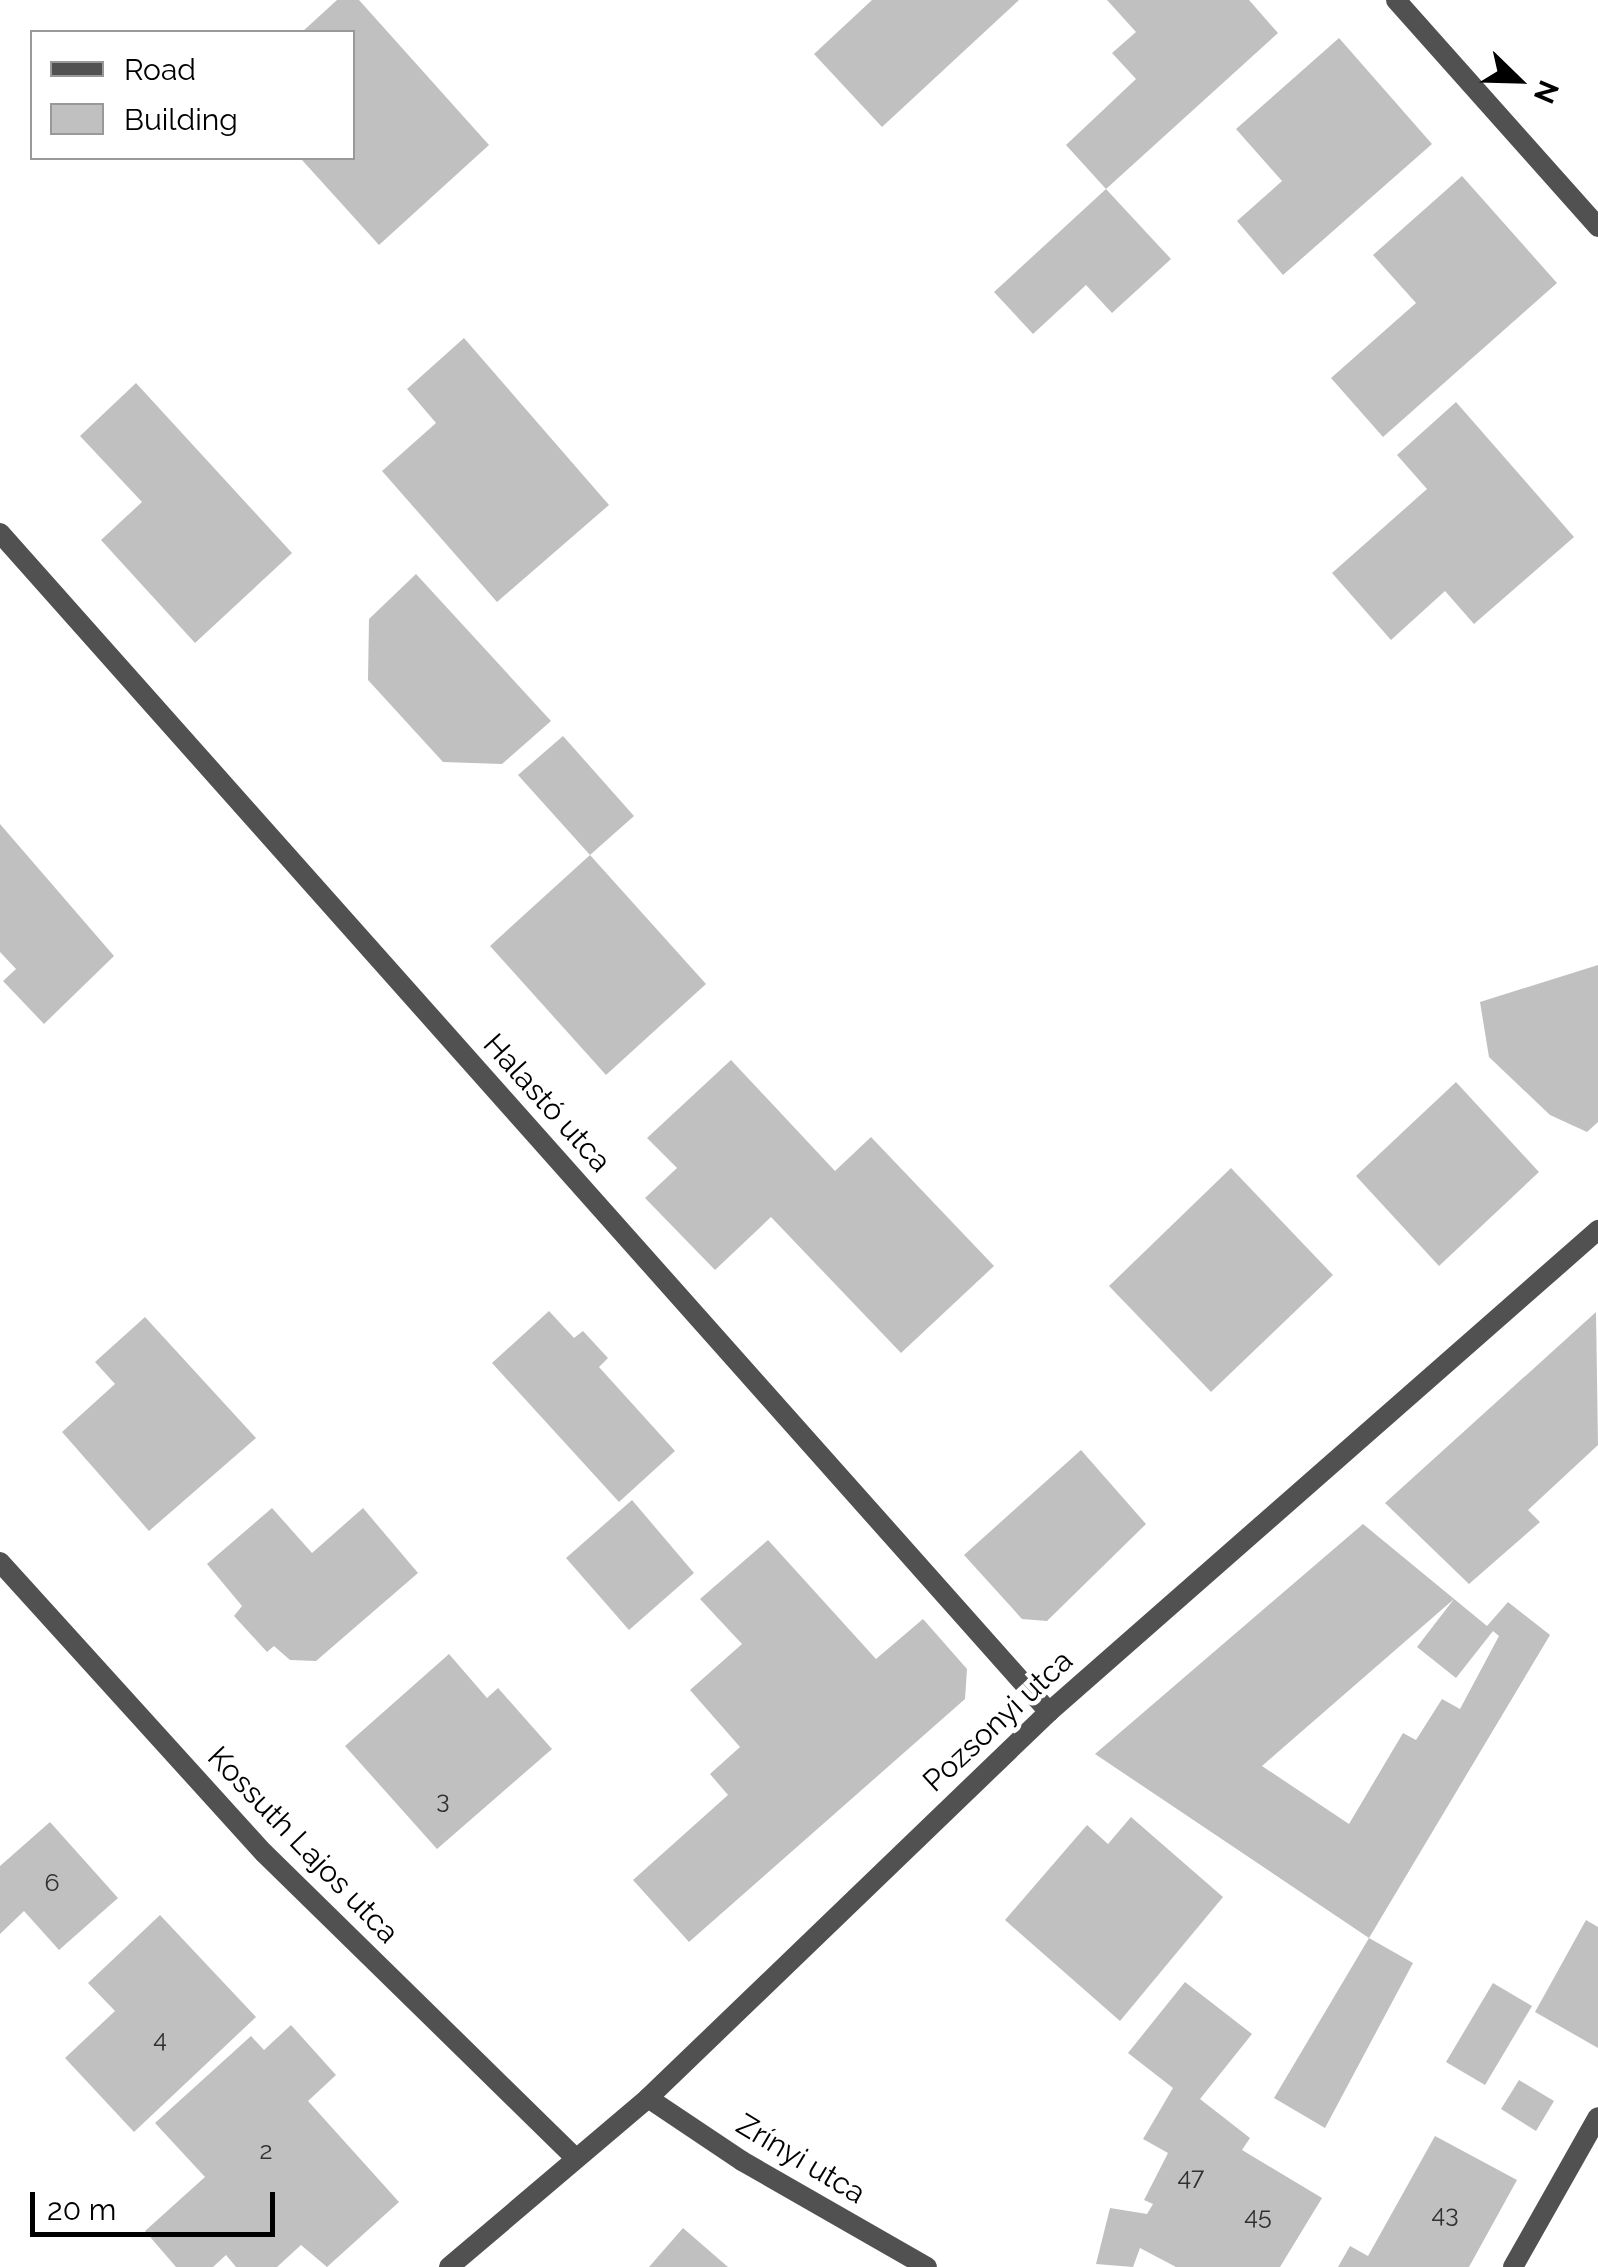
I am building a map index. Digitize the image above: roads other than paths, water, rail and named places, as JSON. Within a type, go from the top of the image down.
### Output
[{"type":"street","points":[[1396,0],[1598,227]]},
{"type":"street","name":"Halastó utca","points":[[0,533],[1049,1712]]},
{"type":"street","name":"Pozsonyi utca","points":[[449,2267],[648,2098],[1049,1712],[1598,1230]]},
{"type":"street","name":"Kossuth Lajos utca","points":[[0,1562],[264,1853],[575,2158]]},
{"type":"street","name":"Zrínyi utca","points":[[648,2098],[742,2162],[927,2267]]},
{"type":"street","points":[[1513,2267],[1598,2117]]}]
